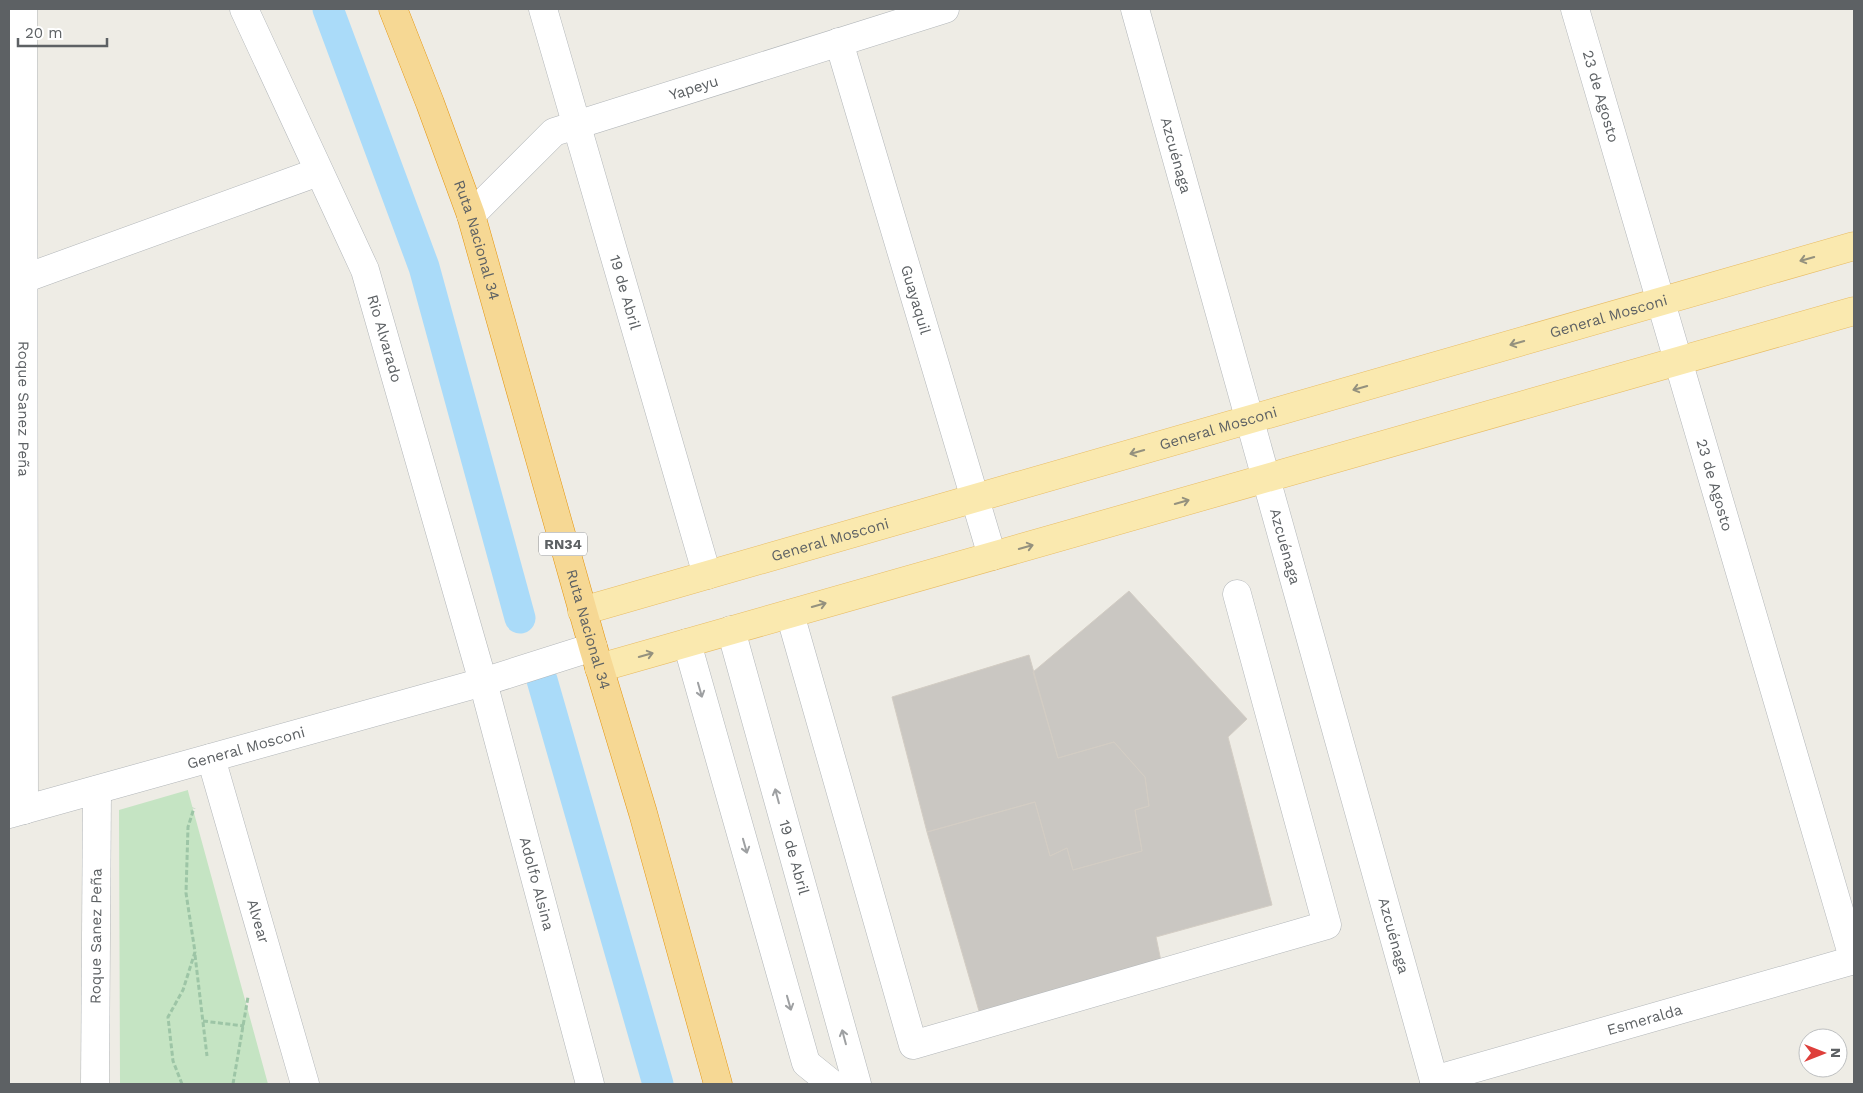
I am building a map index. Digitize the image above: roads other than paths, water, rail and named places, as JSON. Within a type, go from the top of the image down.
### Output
[{"type":"highway","name":"Ruta Nacional 34","points":[[393,9],[430,103],[470,215],[582,611],[643,813],[718,1084]]},
{"type":"main road","name":"General Mosconi","points":[[582,611],[1854,246]]},
{"type":"main road","points":[[596,658],[687,643],[1854,311]]},
{"type":"street","name":"Roque Sanez Peña","points":[[16,812],[23,279],[23,9]]},
{"type":"street","name":"Rio Alvarado","points":[[244,9],[365,270],[483,682]]},
{"type":"street","name":"19 de Abril","points":[[543,9],[575,125],[707,575]]},
{"type":"street","name":"Yapeyu","points":[[470,215],[554,132],[945,9]]},
{"type":"street","name":"Azcuénaga","points":[[1134,9],[1434,1082]]},
{"type":"street","name":"23 de Agosto","points":[[1575,9],[1854,960]]},
{"type":"street","name":"Guayaquil","points":[[839,42],[977,498],[992,556]]},
{"type":"street","points":[[23,279],[318,172]]},
{"type":"street","points":[[790,614],[913,1045],[1327,925],[1237,594]]},
{"type":"street","name":"19 de Abril","points":[[731,630],[857,1084]]},
{"type":"street","points":[[687,643],[806,1064],[832,1084]]},
{"type":"street","name":"General Mosconi","points":[[16,812],[483,682],[596,658]]},
{"type":"street","name":"Adolfo Alsina","points":[[483,682],[590,1084]]},
{"type":"street","name":"Alvear","points":[[211,758],[305,1084]]},
{"type":"street","name":"Roque Sanez Peña","points":[[95,1084],[97,790]]},
{"type":"street","name":"Esmeralda","points":[[1434,1082],[1854,960]]},
{"type":"waterway","points":[[328,9],[424,267],[520,618]]},
{"type":"waterway","points":[[542,680],[658,1084]]}]
